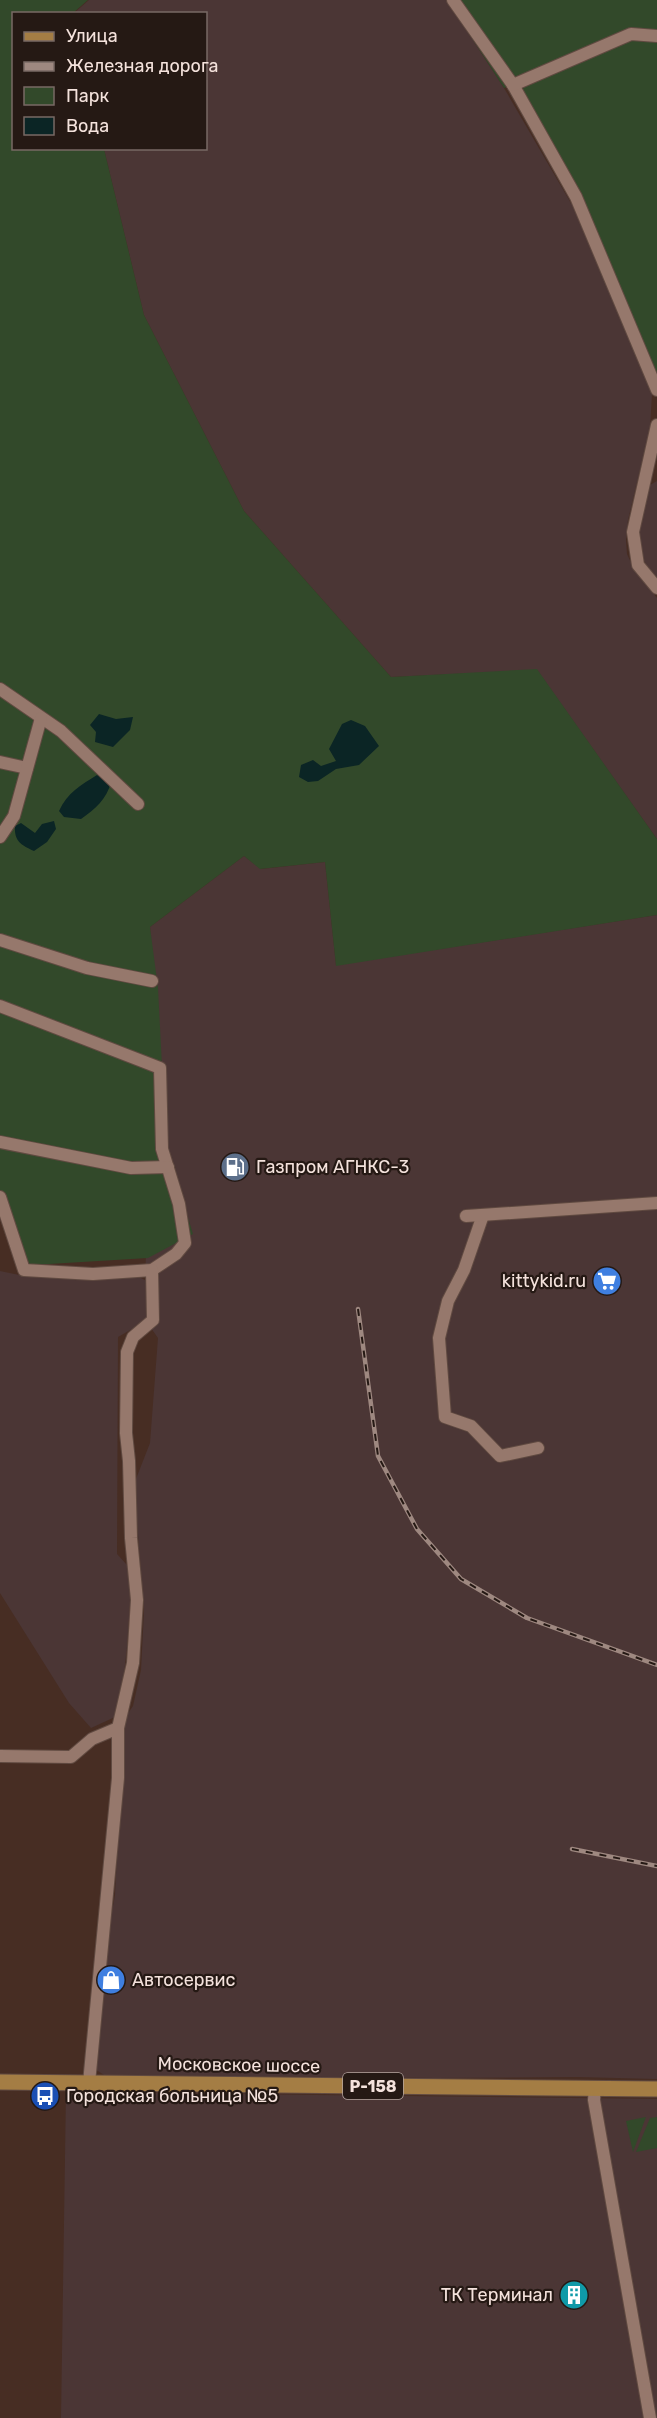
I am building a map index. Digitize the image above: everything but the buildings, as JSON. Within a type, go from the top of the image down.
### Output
[{"type":"main road","name":"Московское шоссе","points":[[0,2082],[595,2087],[657,2090]]},
{"type":"street","points":[[453,0],[513,85],[576,196],[657,390]]},
{"type":"street","points":[[513,85],[632,34],[657,36]]},
{"type":"street","points":[[657,425],[633,532],[638,565],[657,588]]},
{"type":"street","points":[[0,689],[61,731],[138,804]]},
{"type":"street","points":[[0,837],[14,816],[41,718]]},
{"type":"street","points":[[0,762],[27,768]]},
{"type":"street","points":[[0,940],[87,968],[152,981]]},
{"type":"street","points":[[0,1006],[160,1068],[162,1149],[179,1204],[185,1243],[176,1254],[152,1270],[93,1274],[24,1270],[0,1197]]},
{"type":"street","points":[[0,1142],[130,1168],[168,1167]]},
{"type":"street","points":[[466,1216],[657,1203]]},
{"type":"street","points":[[483,1215],[464,1270],[448,1301],[439,1338],[445,1417],[471,1426],[500,1456],[538,1448]]},
{"type":"street","points":[[89,2083],[118,1778],[118,1728],[133,1663],[137,1600],[131,1538],[126,1433],[127,1352],[133,1337],[153,1320],[152,1270]]},
{"type":"street","points":[[0,1756],[70,1757],[78,1753],[92,1739],[118,1728]]},
{"type":"street","points":[[595,2087],[594,2100],[650,2418]]},
{"type":"shaded area","points":[[89,0],[447,0],[504,88],[572,205],[639,357],[652,394],[650,428],[628,520],[626,540],[627,554],[634,569],[657,598],[657,839],[537,670],[391,677],[244,511],[144,315],[104,150],[207,150],[207,12],[75,12]]},
{"type":"shaded area","points":[[657,481],[657,582],[643,559],[639,543],[640,519],[650,485]]},
{"type":"shaded area","points":[[244,856],[261,869],[325,862],[336,965],[657,915],[657,2079],[104,2075],[95,2069],[107,1938],[115,1895],[123,1731],[126,1716],[133,1706],[141,1670],[144,1610],[134,1484],[150,1443],[158,1338],[146,1321],[118,1337],[117,1554],[127,1565],[131,1589],[127,1647],[120,1712],[115,1717],[91,1728],[69,1703],[0,1593],[0,1271],[29,1277],[137,1276],[145,1280],[146,1254],[164,1141],[150,927]]},
{"type":"shaded area","points":[[66,2092],[657,2099],[657,2418],[61,2418]]},
{"type":"green space","points":[[0,0],[88,0],[74,12],[12,12],[12,150],[104,150],[144,315],[244,511],[391,677],[537,669],[657,839],[657,915],[336,966],[325,862],[260,869],[244,856],[150,927],[158,988],[166,1145],[193,1234],[148,1258],[16,1266],[6,1193],[0,1192]]},
{"type":"green space","points":[[447,0],[657,0],[657,390],[605,266],[513,85],[504,88]]},
{"type":"green space","points":[[646,2117],[633,2152],[626,2121]]},
{"type":"green space","points":[[657,2117],[657,2148],[636,2152],[650,2118]]},
{"type":"water","points":[[99,714],[116,719],[133,717],[130,730],[113,747],[95,742],[96,732],[90,725]]},
{"type":"water","points":[[351,720],[365,726],[379,746],[359,765],[336,769],[318,781],[308,782],[299,777],[301,765],[313,760],[321,766],[336,761],[329,749],[342,724]]},
{"type":"water","points":[[97,775],[111,782],[103,799],[81,819],[64,817],[59,811],[66,799]]},
{"type":"water","points":[[54,821],[56,829],[47,842],[34,851],[17,839],[15,826],[21,823],[35,833],[42,824]]},
{"type":"railway","points":[[358,1309],[378,1456],[417,1529],[461,1579],[527,1618],[657,1665]]},
{"type":"railway","points":[[572,1849],[657,1866]]},
{"type":"place","name":"Газпром АГНКС-3","points":[[235,1167]]},
{"type":"place","name":"kittykid.ru","points":[[607,1281]]},
{"type":"place","name":"Автосервис","points":[[111,1980]]},
{"type":"place","name":"Городская больница №5","points":[[45,2096]]},
{"type":"place","name":"ТК Терминал","points":[[574,2295]]}]
